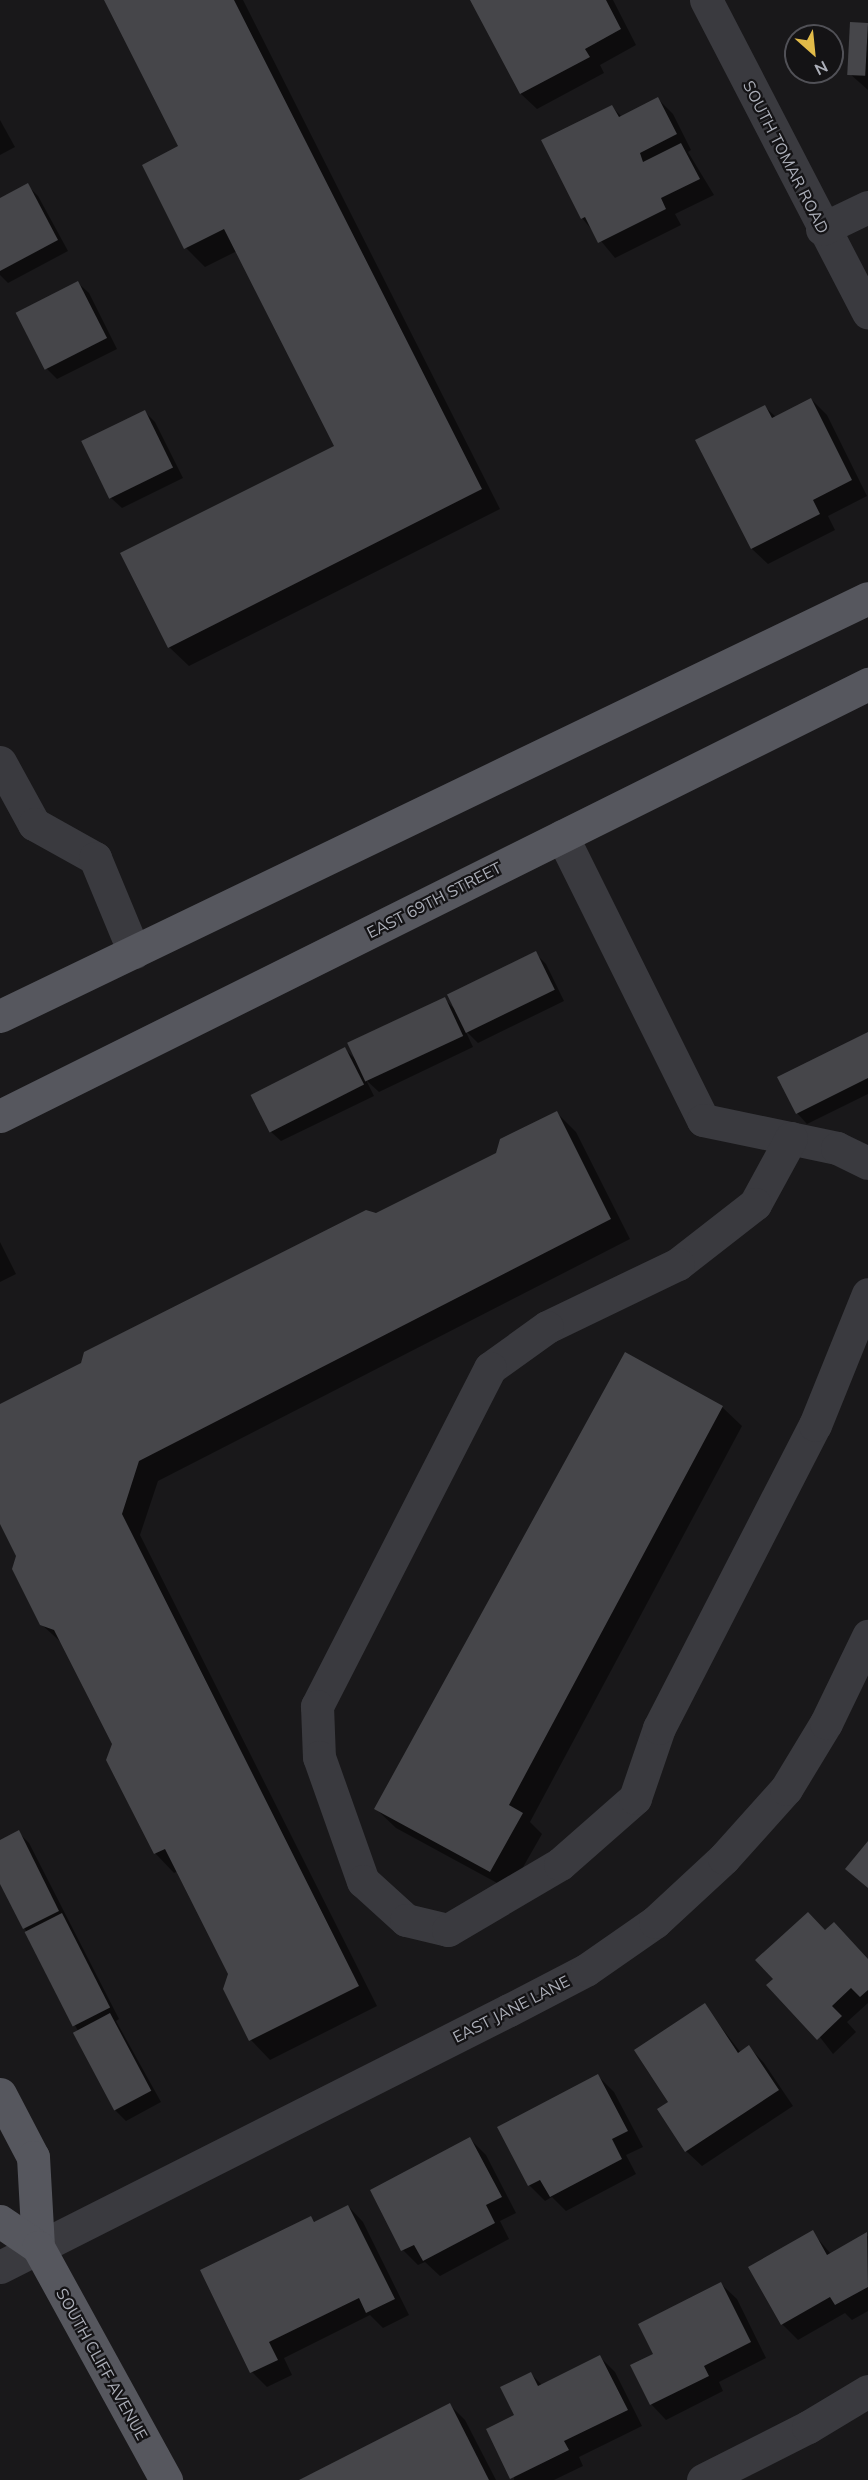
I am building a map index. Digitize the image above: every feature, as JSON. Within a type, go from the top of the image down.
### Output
[{"type":"main road","points":[[0,1016],[868,598]]},
{"type":"main road","name":"EAST 69TH STREET","points":[[0,1116],[868,684]]},
{"type":"main road","name":"SOUTH CLIFF AVENUE","points":[[0,2094],[33,2157],[38,2247],[166,2480]]},
{"type":"main road","name":"SOUTH CLIFF AVENUE","points":[[0,2221],[38,2247]]},
{"type":"street","name":"SOUTH TOMAR ROAD","points":[[706,0],[822,229],[868,313]]},
{"type":"street","points":[[822,229],[868,207]]},
{"type":"street","points":[[0,762],[34,824],[94,858],[134,952]]},
{"type":"street","points":[[562,836],[703,1120],[837,1148],[868,1163]]},
{"type":"street","points":[[791,1138],[755,1204],[678,1264],[547,1327],[490,1368],[317,1706],[319,1757],[363,1881],[406,1920],[448,1930],[560,1864],[635,1798],[659,1728],[815,1425],[868,1294]]},
{"type":"street","name":"EAST JANE LANE","points":[[0,2266],[586,1970],[655,1922],[724,1858],[786,1789],[826,1723],[868,1636]]},
{"type":"street","points":[[703,2480],[808,2427],[868,2391]]},
{"type":"building","points":[[104,0],[234,0],[482,489],[168,648],[120,553],[334,446],[224,229],[184,249],[142,165],[178,146]]},
{"type":"building","points":[[470,0],[606,0],[621,29],[585,49],[590,57],[520,94]]},
{"type":"building","points":[[850,22],[868,23],[865,76],[847,75]]},
{"type":"building","points":[[658,97],[677,134],[640,153],[643,162],[681,143],[700,179],[661,198],[666,209],[598,243],[585,217],[581,219],[541,140],[612,105],[619,117]]},
{"type":"building","points":[[28,183],[58,240],[0,271],[0,198]]},
{"type":"building","points":[[78,281],[107,338],[45,370],[16,313]]},
{"type":"building","points":[[811,398],[852,480],[813,500],[820,514],[751,549],[695,440],[765,405],[772,418]]},
{"type":"building","points":[[145,410],[173,468],[109,499],[81,441]]},
{"type":"building","points":[[536,951],[555,990],[466,1033],[447,994]]},
{"type":"building","points":[[445,997],[463,1036],[365,1082],[347,1043]]},
{"type":"building","points":[[868,1032],[868,1078],[796,1114],[777,1077]]},
{"type":"building","points":[[345,1047],[364,1084],[270,1133],[251,1095]]},
{"type":"building","points":[[557,1111],[611,1219],[139,1461],[122,1514],[359,1986],[249,2041],[223,1989],[228,1974],[165,1849],[154,1854],[106,1760],[112,1744],[54,1630],[40,1625],[12,1569],[16,1556],[0,1524],[0,1404],[81,1363],[84,1352],[366,1210],[376,1213],[496,1153],[500,1139]]},
{"type":"building","points":[[625,1352],[723,1406],[509,1805],[523,1813],[490,1872],[374,1809]]},
{"type":"building","points":[[19,1830],[59,1911],[23,1929],[0,1884],[0,1840]]},
{"type":"building","points":[[868,1841],[868,1888],[845,1869]]},
{"type":"building","points":[[808,1912],[825,1930],[834,1922],[868,1959],[868,1990],[860,1997],[851,1988],[832,2006],[842,2016],[817,2040],[766,1985],[773,1979],[755,1960]]},
{"type":"building","points":[[62,1913],[110,2007],[73,2027],[25,1932]]},
{"type":"building","points":[[705,2003],[738,2053],[749,2045],[779,2090],[685,2152],[657,2109],[668,2102],[634,2050]]},
{"type":"building","points":[[110,2013],[151,2091],[114,2110],[73,2033]]},
{"type":"building","points":[[598,2074],[628,2131],[612,2139],[622,2159],[550,2197],[540,2180],[528,2186],[497,2127]]},
{"type":"building","points":[[470,2137],[502,2197],[486,2205],[495,2223],[423,2261],[414,2245],[401,2251],[370,2190]]},
{"type":"building","points":[[348,2205],[395,2299],[366,2313],[359,2298],[269,2342],[278,2360],[250,2373],[200,2270],[311,2216],[314,2222]]},
{"type":"building","points":[[813,2230],[827,2255],[867,2232],[868,2287],[835,2305],[830,2297],[781,2325],[748,2267]]},
{"type":"building","points":[[721,2282],[751,2342],[704,2366],[709,2376],[650,2405],[630,2365],[653,2354],[638,2324]]},
{"type":"building","points":[[600,2355],[628,2410],[564,2441],[569,2450],[510,2479],[486,2429],[514,2415],[500,2387],[531,2372],[538,2386]]},
{"type":"building","points":[[450,2403],[489,2480],[299,2480]]}]
